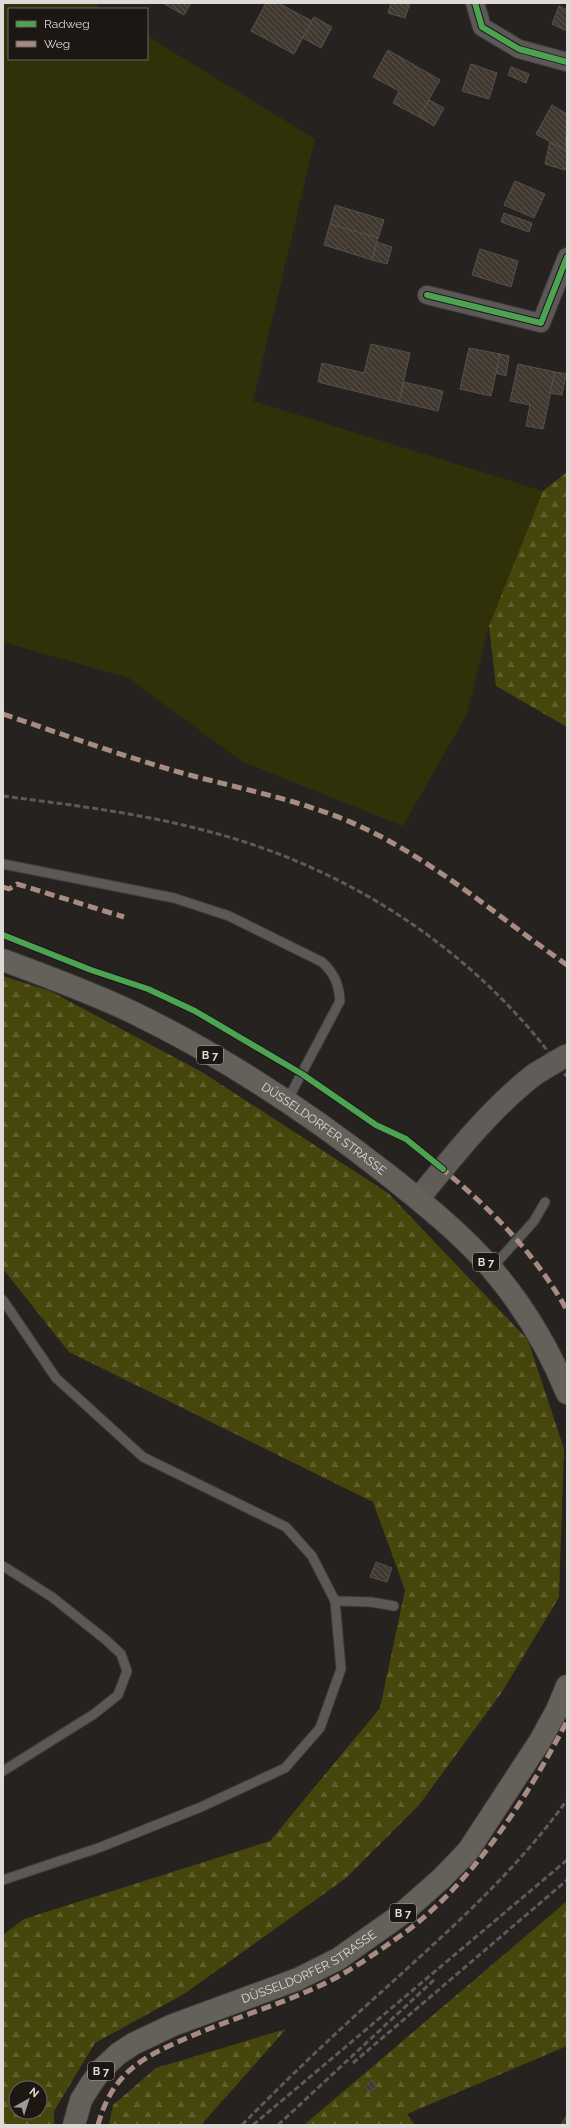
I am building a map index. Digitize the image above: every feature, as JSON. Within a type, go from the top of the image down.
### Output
[{"type":"main road","name":"DÜSSELDORFER STRASSE","points":[[3,960],[53,978],[132,1012],[209,1054],[287,1101],[349,1144],[418,1199],[492,1268],[540,1339],[567,1393]]},
{"type":"main road","points":[[418,1199],[509,1094],[535,1074],[567,1055]]},
{"type":"main road","name":"DÜSSELDORFER STRASSE","points":[[74,2125],[81,2100],[91,2084],[102,2069],[118,2054],[133,2044],[173,2025],[298,1979],[338,1959],[400,1916],[442,1878],[468,1851],[540,1741],[557,1710],[567,1686]]},
{"type":"street","points":[[475,3],[482,27],[519,49],[567,62]]},
{"type":"street","points":[[427,295],[540,324],[567,257]]},
{"type":"lane","points":[[3,864],[174,898],[230,916],[322,962],[330,968],[339,989],[340,1001],[287,1101]]},
{"type":"lane","points":[[492,1268],[534,1221],[545,1202]]},
{"type":"lane","points":[[3,1300],[56,1378],[144,1457],[286,1527],[312,1556],[335,1601],[341,1669],[320,1728],[285,1768],[201,1807],[101,1847],[3,1880]]},
{"type":"lane","points":[[3,1566],[52,1597],[106,1640],[121,1654],[127,1671],[118,1695],[94,1714],[3,1771]]},
{"type":"lane","points":[[335,1601],[371,1602],[394,1606]]},
{"type":"shaded area","points":[[3,3],[99,3],[98,6],[101,8],[8,8],[8,60],[148,60],[148,37],[315,139],[253,401],[543,491],[489,626],[467,714],[403,826],[241,761],[129,678],[3,642]]},
{"type":"green space","points":[[567,472],[567,727],[496,686],[489,626],[543,491]]},
{"type":"green space","points":[[3,976],[50,991],[202,1072],[388,1193],[528,1340],[564,1449],[559,1597],[502,1692],[419,1805],[346,1878],[184,1994],[95,2043],[54,2111],[54,2125],[3,2125],[3,1935],[24,1919],[270,1841],[380,1708],[405,1590],[373,1502],[69,1352],[3,1269]]},
{"type":"green space","points":[[567,1901],[567,2046],[407,2114],[415,2125],[304,2125]]},
{"type":"green space","points":[[286,2029],[201,2125],[109,2125],[113,2105],[156,2068]]},
{"type":"building","points":[[163,3],[191,3],[184,15]]},
{"type":"building","points":[[266,3],[278,3],[312,21],[294,54],[251,31]]},
{"type":"building","points":[[391,3],[410,3],[405,18],[388,13]]},
{"type":"building","points":[[559,6],[567,10],[567,31],[552,24]]},
{"type":"building","points":[[314,17],[332,27],[321,48],[303,38]]},
{"type":"building","points":[[388,50],[440,80],[419,117],[393,103],[399,91],[373,77]]},
{"type":"building","points":[[471,64],[497,73],[489,99],[462,91]]},
{"type":"building","points":[[511,67],[529,74],[526,83],[508,75]]},
{"type":"building","points":[[429,100],[444,108],[434,126],[419,117]]},
{"type":"building","points":[[552,105],[567,114],[565,150],[536,134]]},
{"type":"building","points":[[550,142],[567,151],[567,164],[565,170],[545,164]]},
{"type":"building","points":[[515,181],[545,194],[534,218],[504,205]]},
{"type":"building","points":[[335,205],[384,220],[378,238],[330,224]]},
{"type":"building","points":[[504,213],[532,223],[529,232],[501,222]]},
{"type":"building","points":[[330,224],[378,238],[372,260],[324,245]]},
{"type":"building","points":[[377,242],[392,247],[387,264],[372,260]]},
{"type":"building","points":[[480,249],[518,261],[511,287],[472,275]]},
{"type":"building","points":[[371,344],[410,353],[399,402],[318,382],[322,363],[364,373]]},
{"type":"building","points":[[469,348],[500,354],[491,396],[460,389]]},
{"type":"building","points":[[500,354],[509,356],[506,376],[496,373]]},
{"type":"building","points":[[518,364],[555,372],[543,429],[526,426],[530,405],[510,401]]},
{"type":"building","points":[[555,372],[566,374],[562,395],[550,393]]},
{"type":"building","points":[[404,382],[443,391],[438,411],[399,402]]},
{"type":"building","points":[[376,1562],[392,1568],[387,1582],[370,1577]]},
{"type":"building","points":[[372,2080],[377,2086],[370,2092],[365,2087]]},
{"type":"building","points":[[567,2115],[567,2125],[561,2125]]},
{"type":"railway","points":[[3,796],[105,810],[182,825],[260,847],[312,868],[362,893],[409,922],[453,955],[495,992],[533,1033],[567,1077]]},
{"type":"railway","points":[[242,2125],[326,2043],[478,1902],[525,1853],[567,1800]]},
{"type":"railway","points":[[253,2125],[567,1860]]},
{"type":"railway","points":[[353,2063],[567,1880]]},
{"type":"railway","points":[[278,2125],[435,1979]]},
{"type":"marked path","points":[[3,714],[92,745],[182,773],[305,805],[353,823],[376,834],[426,863],[567,965]]},
{"type":"marked path","points":[[3,887],[9,889],[17,884],[124,917]]},
{"type":"marked path","points":[[440,1167],[477,1199],[526,1250],[567,1310]]},
{"type":"marked path","points":[[98,2125],[102,2112],[114,2088],[135,2065],[165,2048],[213,2027],[282,2002],[326,1983],[348,1971],[400,1936],[426,1915],[451,1892],[496,1838],[534,1780],[567,1721]]},
{"type":"cycle path","points":[[475,3],[482,27],[519,49],[567,62]]},
{"type":"cycle path","points":[[427,295],[541,323],[567,257]]},
{"type":"cycle path","points":[[3,935],[91,970],[148,989],[195,1011],[302,1074],[376,1125],[406,1139],[443,1169]]}]
